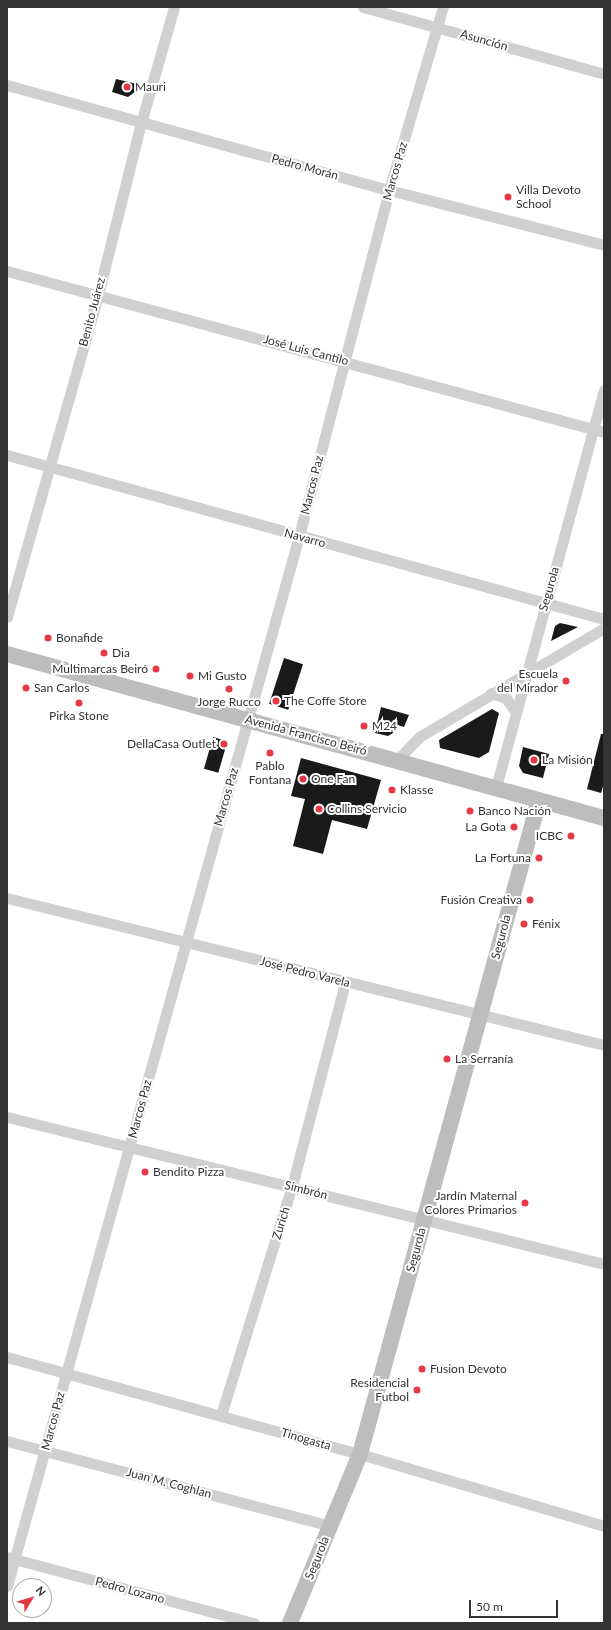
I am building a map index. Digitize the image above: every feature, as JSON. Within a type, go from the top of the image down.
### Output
[{"type":"street","name":"Benito Juárez","points":[[7,617],[98,295],[141,123],[174,7]]},
{"type":"street","name":"Asunción","points":[[363,7],[604,74]]},
{"type":"street","name":"Marcos Paz","points":[[7,1586],[11,1558],[45,1451],[130,1148],[184,942],[299,536],[389,190],[443,7]]},
{"type":"street","name":"Pedro Morán","points":[[7,85],[389,190],[604,245]]},
{"type":"street","name":"José Luis Cantilo","points":[[7,270],[599,430]]},
{"type":"street","name":"Segurola","points":[[496,788],[545,604],[599,430],[604,390]]},
{"type":"street","name":"Navarro","points":[[7,455],[604,619]]},
{"type":"street","points":[[397,760],[419,737],[527,671],[604,628]]},
{"type":"street","name":"Avenida Francisco Beiró","points":[[7,654],[604,818]]},
{"type":"street","points":[[491,693],[506,698],[516,713]]},
{"type":"street","name":"Segurola","points":[[290,1623],[360,1454],[539,800]]},
{"type":"street","name":"José Pedro Varela","points":[[7,898],[604,1045]]},
{"type":"street","name":"Zurich","points":[[221,1415],[292,1186],[345,982]]},
{"type":"street","name":"Simbrón","points":[[7,1116],[130,1148],[292,1186],[604,1264]]},
{"type":"street","name":"Tinogasta","points":[[7,1357],[360,1454],[604,1526]]},
{"type":"street","name":"Juan M. Coghlan","points":[[7,1441],[330,1526]]},
{"type":"street","name":"Pedro Lozano","points":[[11,1558],[254,1623]]},
{"type":"building","points":[[116,79],[137,84],[135,92],[128,97],[112,92]]},
{"type":"building","points":[[560,623],[578,627],[551,641],[555,626]]},
{"type":"building","points":[[284,658],[303,664],[288,710],[269,704]]},
{"type":"building","points":[[381,707],[409,715],[404,727],[395,724],[393,733],[388,736],[375,733]]},
{"type":"building","points":[[492,709],[499,713],[489,752],[479,758],[440,748],[439,740]]},
{"type":"building","points":[[601,734],[604,734],[604,783],[601,793],[587,789]]},
{"type":"building","points":[[213,737],[227,741],[218,773],[204,769]]},
{"type":"building","name":"La Misión","points":[[523,747],[549,754],[543,778],[523,773],[519,766]]},
{"type":"building","points":[[301,758],[381,780],[367,829],[332,820],[323,854],[293,846],[305,799],[291,796]]},
{"type":"place","name":"Mauri","points":[[127,87]]},
{"type":"place","name":"Villa Devoto School","points":[[508,197]]},
{"type":"place","name":"Bonafide","points":[[48,638]]},
{"type":"place","name":"Dia","points":[[104,653]]},
{"type":"place","name":"Multimarcas Beiró","points":[[156,669]]},
{"type":"place","name":"Mi Gusto","points":[[190,676]]},
{"type":"place","name":"Escuela del Mirador","points":[[566,681]]},
{"type":"place","name":"San Carlos","points":[[26,688]]},
{"type":"place","name":"Jorge Rucco","points":[[229,689]]},
{"type":"place","name":"The Coffe Store","points":[[276,701]]},
{"type":"place","name":"Pirka Stone","points":[[79,703]]},
{"type":"place","name":"M24","points":[[364,726]]},
{"type":"place","name":"DellaCasa Outlet","points":[[224,744]]},
{"type":"place","name":"Pablo Fontana","points":[[270,753]]},
{"type":"place","name":"La Misión","points":[[534,760]]},
{"type":"place","name":"One Fan","points":[[303,779]]},
{"type":"place","name":"Klasse","points":[[392,790]]},
{"type":"place","name":"Collins Servicio","points":[[319,809]]},
{"type":"place","name":"Banco Nación","points":[[470,811]]},
{"type":"place","name":"La Gota","points":[[514,827]]},
{"type":"place","name":"ICBC","points":[[571,836]]},
{"type":"place","name":"La Fortuna","points":[[539,858]]},
{"type":"place","name":"Fusión Creativa","points":[[530,900]]},
{"type":"place","name":"Fénix","points":[[524,924]]},
{"type":"place","name":"La Serranía","points":[[447,1059]]},
{"type":"place","name":"Bendito Pizza","points":[[145,1172]]},
{"type":"place","name":"Jardín Maternal Colores Primarios","points":[[525,1203]]},
{"type":"place","name":"Fusion Devoto","points":[[422,1369]]},
{"type":"place","name":"Residencial Futbol","points":[[417,1390]]}]
